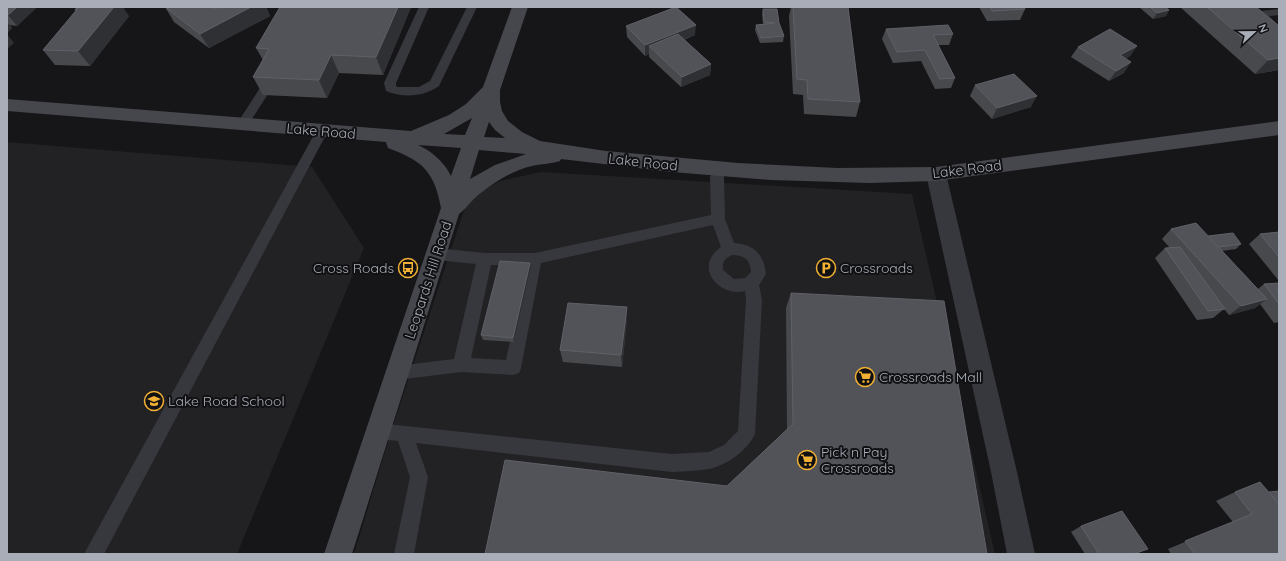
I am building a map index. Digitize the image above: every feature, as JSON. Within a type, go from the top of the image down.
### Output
[{"type":"main road","name":"Leopards Hill Road","points":[[338,554],[472,144],[520,7]]},
{"type":"main road","points":[[410,138],[436,130],[460,118],[477,104],[491,88]]},
{"type":"main road","points":[[491,88],[490,102],[494,116],[504,129],[520,140],[540,148]]},
{"type":"main road","name":"Lake Road","points":[[7,106],[472,144],[540,148],[578,156],[720,169],[902,176],[936,174],[1279,128]]},
{"type":"main road","points":[[377,136],[422,155],[438,170],[448,189],[451,210]]},
{"type":"main road","points":[[451,210],[474,187],[504,168],[540,157],[578,156]]},
{"type":"street","points":[[936,174],[1004,472],[1021,554]]},
{"type":"lane","points":[[424,7],[390,83],[390,88],[396,91],[422,91],[435,83],[472,7]]},
{"type":"lane","points":[[1279,12],[1265,13],[1263,15],[1265,19],[1279,32]]},
{"type":"lane","points":[[242,125],[280,66]]},
{"type":"lane","points":[[94,554],[322,131]]},
{"type":"lane","points":[[720,169],[717,176],[718,219],[729,249]]},
{"type":"lane","points":[[436,254],[485,259],[535,260],[718,219]]},
{"type":"lane","points":[[729,249],[739,249],[750,253],[758,262],[759,274],[751,282],[741,286],[730,284],[720,278],[715,270],[715,261],[720,254],[729,249]]},
{"type":"lane","points":[[461,365],[485,259]]},
{"type":"lane","points":[[397,373],[461,365],[513,368],[535,260]]},
{"type":"lane","points":[[377,431],[672,463],[710,460],[730,451],[746,434],[754,300],[751,282]]},
{"type":"lane","points":[[404,434],[419,477],[404,554]]},
{"type":"shaded area","name":"Lake Road School","points":[[7,142],[312,167],[364,248],[237,554],[7,554]]},
{"type":"shaded area","name":"Crossroads","points":[[541,172],[912,194],[995,554],[354,554],[390,435],[468,198],[500,181]]},
{"type":"building","points":[[7,7],[17,7],[7,15]]},
{"type":"building","points":[[79,7],[114,7],[78,51],[43,50]]},
{"type":"building","points":[[165,7],[212,8],[251,7],[200,34]]},
{"type":"building","points":[[280,7],[398,7],[376,57],[331,55],[319,80],[253,77],[269,49],[256,48]]},
{"type":"building","points":[[676,7],[696,25],[645,45],[626,26]]},
{"type":"building","points":[[793,7],[848,7],[860,102],[808,99],[807,80],[797,79]]},
{"type":"building","points":[[990,7],[1024,7],[1025,9],[992,11]]},
{"type":"building","points":[[1150,7],[1165,7],[1169,10],[1157,13]]},
{"type":"building","points":[[1207,7],[1256,7],[1279,26],[1279,58],[1268,60]]},
{"type":"building","points":[[763,9],[777,9],[779,23],[784,36],[761,38],[756,25],[775,23],[764,22]]},
{"type":"building","points":[[948,25],[953,34],[933,35],[955,78],[940,79],[925,50],[897,52],[886,29]]},
{"type":"building","points":[[1110,29],[1137,46],[1120,55],[1131,62],[1116,71],[1078,47]]},
{"type":"building","points":[[678,34],[711,64],[682,77],[649,46]]},
{"type":"building","points":[[1014,74],[1037,96],[997,108],[975,85]]},
{"type":"building","points":[[1196,223],[1267,299],[1241,306],[1171,229]]},
{"type":"building","points":[[1279,232],[1279,257],[1260,234]]},
{"type":"building","points":[[1233,233],[1241,244],[1218,247],[1208,236]]},
{"type":"building","points":[[1180,247],[1225,309],[1208,311],[1165,248]]},
{"type":"building","points":[[500,261],[530,263],[513,338],[481,335]]},
{"type":"building","points":[[1279,283],[1279,304],[1264,284]]},
{"type":"building","name":"Crossroads Mall","points":[[791,293],[944,301],[987,554],[485,554],[505,460],[727,486],[793,424]]},
{"type":"building","points":[[568,303],[627,307],[621,355],[560,350]]},
{"type":"building","points":[[1260,482],[1279,504],[1279,554],[1195,554],[1185,541],[1252,514],[1235,492]]},
{"type":"building","points":[[1279,491],[1279,504],[1269,492]]},
{"type":"building","points":[[1122,511],[1148,549],[1133,554],[1099,554],[1081,526]]},
{"type":"place","name":"Cross Roads","points":[[408,268]]},
{"type":"place","name":"Crossroads","points":[[826,268]]},
{"type":"place","name":"Crossroads Mall","points":[[865,377]]},
{"type":"place","name":"Lake Road School","points":[[154,401]]},
{"type":"place","name":"Pick n Pay Crossroads","points":[[807,460]]}]
